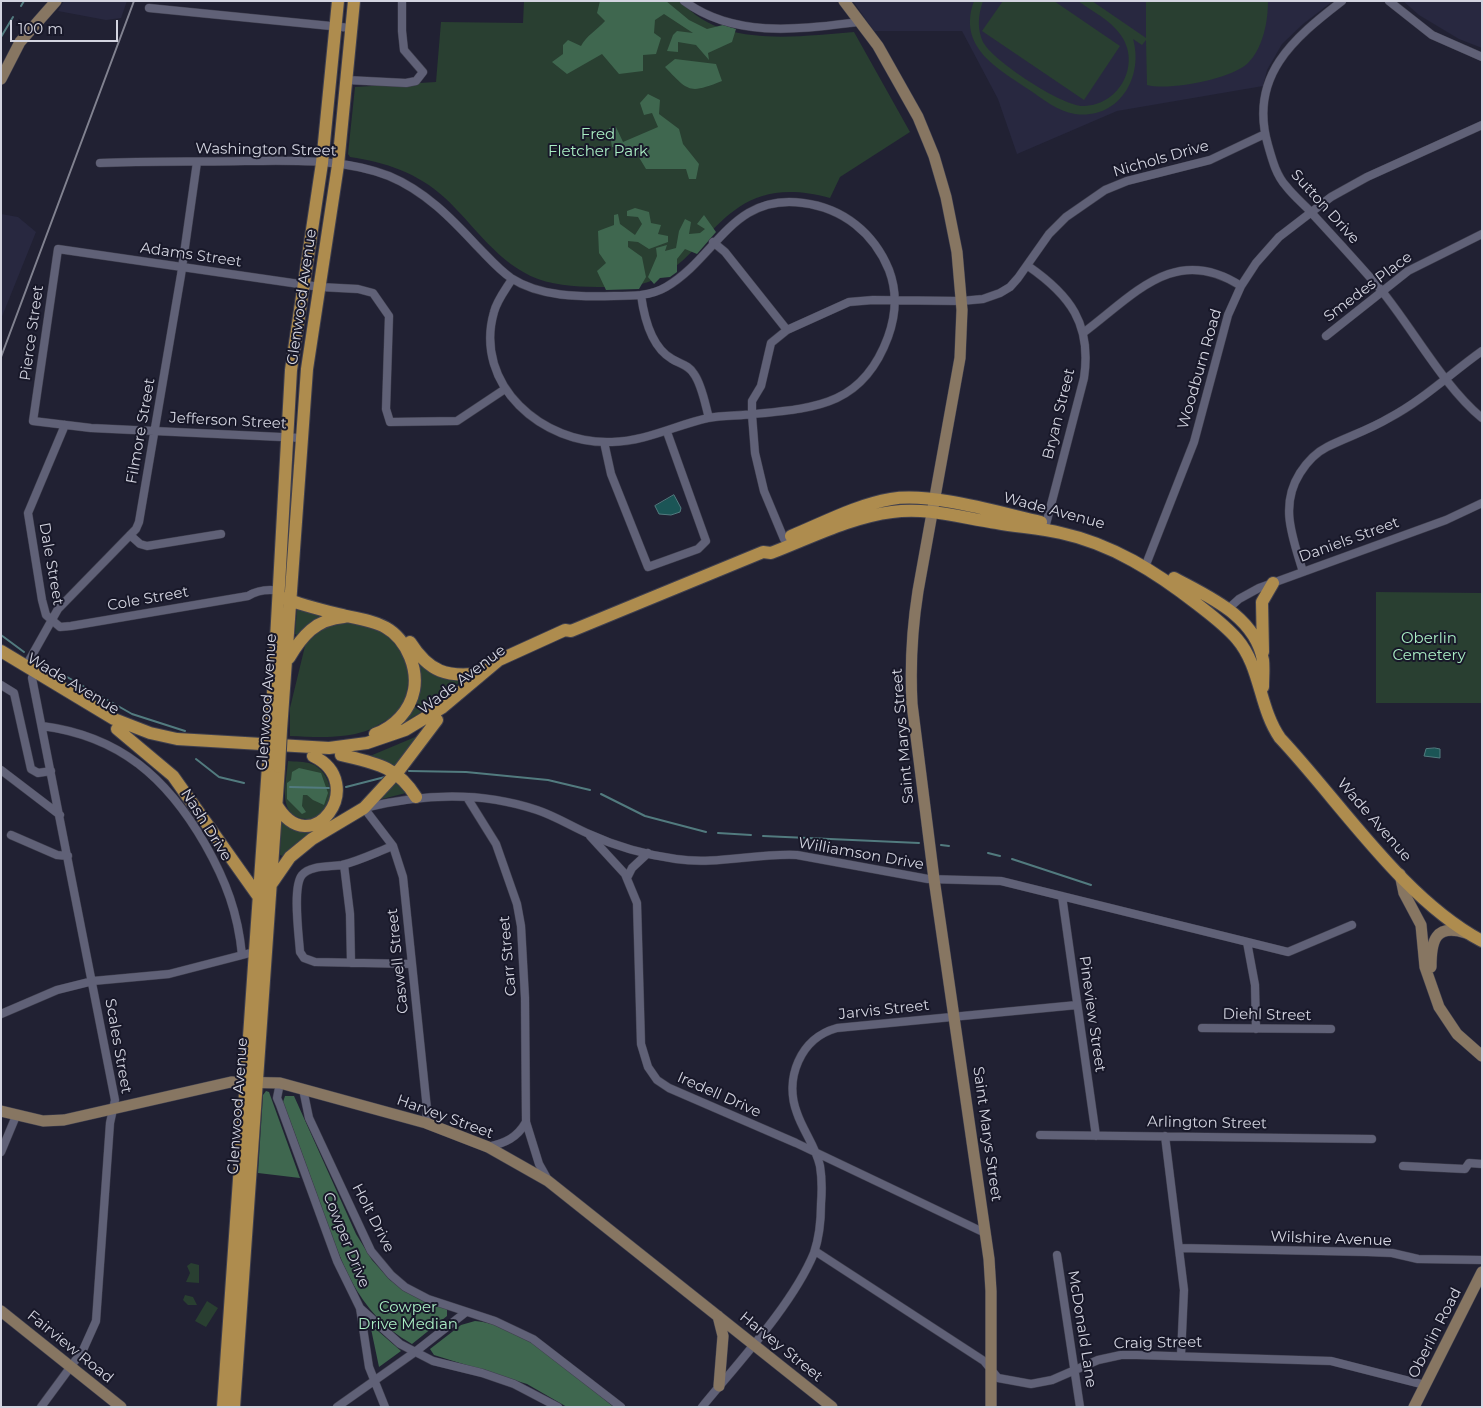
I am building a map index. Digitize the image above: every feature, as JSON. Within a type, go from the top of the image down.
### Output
[{"type":"main road","points":[[1,78],[20,42],[56,1]]},
{"type":"main road","name":"Glenwood Avenue","points":[[276,729],[287,661],[285,596],[286,437],[291,370],[322,163],[338,1]]},
{"type":"main road","name":"Glenwood Avenue","points":[[223,1407],[270,887],[267,857],[285,596],[308,369],[338,165],[354,1]]},
{"type":"main road","name":"Saint Marys Street","points":[[844,1],[878,46],[902,86],[934,156],[952,222],[960,274],[962,332],[957,382],[932,506],[913,624],[911,675],[912,704],[934,879],[986,1233],[991,1291],[991,1407]]},
{"type":"main road","name":"Wade Avenue","points":[[1,651],[114,719],[157,735],[178,739],[304,748],[354,746],[380,740],[419,722],[443,707],[482,673],[504,657],[525,646],[565,630],[571,631],[763,552],[768,546],[784,539],[880,501],[905,498],[932,506],[1096,537],[1228,609],[1249,630],[1263,659],[1264,702]]},
{"type":"main road","name":"Wade Avenue","points":[[763,552],[770,553],[876,515],[932,506]]},
{"type":"main road","name":"Wade Avenue","points":[[1146,564],[1221,622],[1237,639],[1254,670],[1270,723],[1280,738],[1400,874],[1436,908],[1476,938]]},
{"type":"main road","points":[[1263,659],[1262,602],[1273,583]]},
{"type":"main road","points":[[1184,594],[1217,610],[1228,609],[1249,644],[1254,670]]},
{"type":"main road","points":[[285,596],[349,616],[376,622],[396,635],[409,654],[414,680],[411,699],[401,716],[388,728],[360,739],[354,746]]},
{"type":"main road","points":[[285,596],[371,613],[385,619],[402,632],[423,661],[439,671],[460,675],[482,673]]},
{"type":"main road","points":[[287,661],[310,630],[329,619],[349,616]]},
{"type":"main road","name":"Wade Avenue","points":[[1,660],[117,729],[168,746],[313,756],[342,755],[386,745],[412,734],[437,720],[504,666],[568,637],[571,631]]},
{"type":"main road","points":[[270,887],[274,876],[290,857],[312,839],[364,808],[396,774],[437,720]]},
{"type":"main road","points":[[117,729],[173,776],[258,896]]},
{"type":"main road","points":[[342,755],[377,763],[396,774],[416,797]]},
{"type":"main road","points":[[310,825],[323,820],[329,815],[337,792],[332,773],[325,764],[313,756]]},
{"type":"main road","name":"Glenwood Avenue","points":[[234,1407],[251,1082],[248,954],[276,804],[274,766]]},
{"type":"main road","points":[[276,804],[282,814],[293,823],[310,825],[320,825],[364,808]]},
{"type":"main road","points":[[267,857],[290,857]]},
{"type":"main road","points":[[1400,874],[1404,892],[1420,925],[1425,967],[1432,992],[1442,1014],[1457,1034],[1482,1056]]},
{"type":"main road","points":[[1432,992],[1431,962],[1434,939],[1439,934],[1450,930],[1476,938]]},
{"type":"main road","name":"Harvey Street","points":[[1,1111],[43,1121],[64,1120],[231,1082],[251,1082],[280,1083],[426,1123],[488,1147],[548,1181],[832,1407]]},
{"type":"main road","name":"Oberlin Road","points":[[1414,1407],[1482,1272]]},
{"type":"main road","name":"Fairview Road","points":[[1,1311],[121,1407]]},
{"type":"main road","points":[[718,1316],[723,1336],[719,1386]]},
{"type":"street","points":[[347,80],[406,83],[416,81],[423,72],[404,50],[402,1]]},
{"type":"street","points":[[684,1],[698,12],[754,28],[817,28],[859,22]]},
{"type":"street","name":"Sutton Drive","points":[[1342,1],[1300,35],[1275,68],[1265,103],[1265,134],[1280,177],[1381,291],[1464,401],[1482,418]]},
{"type":"street","points":[[1388,1],[1432,35],[1482,57]]},
{"type":"street","points":[[149,8],[351,28]]},
{"type":"street","name":"Woodburn Road","points":[[1146,564],[1187,465],[1221,336],[1241,286],[1267,250],[1310,211],[1367,177],[1482,124]]},
{"type":"street","name":"Nichols Drive","points":[[787,330],[848,302],[895,300],[961,301],[983,299],[1005,290],[1028,266],[1049,234],[1066,217],[1105,190],[1127,181],[1210,160],[1265,134]]},
{"type":"street","name":"Washington Street","points":[[100,162],[322,163],[382,173],[412,187],[429,198],[512,278],[533,288],[572,296],[641,295],[666,287],[735,220],[756,209],[775,203],[801,202],[840,213],[856,224],[872,241],[885,261],[893,280],[895,300],[891,328],[883,351],[861,383],[848,394],[810,408],[709,418],[636,440],[604,442],[570,438],[546,427],[517,404],[506,390],[495,370],[490,336],[494,308],[512,278]]},
{"type":"street","name":"Filmore Street","points":[[26,666],[53,622],[58,609],[130,535],[139,522],[182,268],[197,162]]},
{"type":"street","name":"Smedes Place","points":[[1326,336],[1381,291],[1423,262],[1482,234]]},
{"type":"street","points":[[713,242],[724,252],[787,330],[771,343],[761,386],[752,401],[756,453],[764,491],[784,539]]},
{"type":"street","name":"Adams Street","points":[[58,249],[320,288],[358,289],[373,293],[389,316],[386,409],[390,422],[457,421],[506,390]]},
{"type":"street","name":"Pierce Street","points":[[33,420],[58,249]]},
{"type":"street","name":"Bryan Street","points":[[1028,266],[1050,282],[1066,298],[1078,318],[1086,352],[1084,378],[1045,526]]},
{"type":"street","points":[[1083,333],[1151,281],[1165,274],[1183,269],[1200,269],[1218,274],[1241,286]]},
{"type":"street","points":[[641,295],[645,320],[654,339],[670,358],[690,368],[696,375],[709,418]]},
{"type":"street","points":[[1303,572],[1290,532],[1288,512],[1292,488],[1306,464],[1326,447],[1390,418],[1482,351]]},
{"type":"street","name":"Jefferson Street","points":[[33,420],[64,425],[302,438]]},
{"type":"street","name":"Dale Street","points":[[53,622],[46,615],[42,600],[28,513],[64,425]]},
{"type":"street","points":[[604,442],[611,474],[648,567],[698,549],[706,541],[666,432]]},
{"type":"street","name":"Daniels Street","points":[[1228,609],[1246,594],[1446,520],[1482,502]]},
{"type":"street","points":[[130,535],[140,544],[147,546],[221,534]]},
{"type":"street","name":"Cole Street","points":[[53,622],[60,627],[71,626],[248,596],[254,592],[272,590],[285,596]]},
{"type":"street","name":"Scales Street","points":[[32,678],[115,1100],[110,1123],[96,1321],[91,1336],[71,1368],[41,1407]]},
{"type":"street","points":[[1,685],[14,694],[31,769],[38,773],[51,771]]},
{"type":"street","name":"Nash Drive","points":[[42,726],[62,729],[100,741],[141,764],[159,780],[179,803],[223,879],[248,954]]},
{"type":"street","points":[[1,770],[60,814]]},
{"type":"street","name":"Williamson Drive","points":[[364,808],[416,797],[468,798],[495,801],[536,810],[589,834],[648,853],[705,862],[729,861],[778,854],[934,879],[989,879],[1288,952],[1352,925]]},
{"type":"street","name":"Carr Street","points":[[468,798],[496,844],[506,870],[522,926],[525,998],[526,1122],[539,1164],[548,1181]]},
{"type":"street","name":"Caswell Street","points":[[364,808],[393,846],[402,877],[427,1109],[426,1123]]},
{"type":"street","name":"Iredell Drive","points":[[589,834],[627,878],[637,903],[641,1044],[648,1067],[657,1080],[668,1088],[986,1233]]},
{"type":"street","points":[[11,835],[57,856],[68,856]]},
{"type":"street","points":[[393,846],[344,864],[310,869],[303,874],[299,880],[298,893],[300,952],[304,958],[315,962],[412,964]]},
{"type":"street","points":[[627,878],[632,868],[648,853]]},
{"type":"street","points":[[344,864],[350,914],[352,963]]},
{"type":"street","name":"Pineview Street","points":[[1062,896],[1096,1136]]},
{"type":"street","points":[[1247,942],[1255,985],[1256,1028]]},
{"type":"street","points":[[1,1014],[57,990],[93,981],[168,974],[248,954]]},
{"type":"street","name":"Jarvis Street","points":[[702,1407],[753,1344],[797,1283],[815,1250],[821,1205],[820,1165],[793,1100],[793,1079],[797,1065],[812,1040],[825,1031],[837,1028],[1077,1005]]},
{"type":"street","name":"Diehl Street","points":[[1202,1028],[1330,1029]]},
{"type":"street","name":"Cowper Drive","points":[[280,1083],[277,1098],[344,1279],[360,1308],[388,1335],[433,1362],[482,1373],[514,1384],[558,1407]]},
{"type":"street","name":"Holt Drive","points":[[304,1089],[309,1118],[371,1250],[380,1264],[406,1287],[466,1312],[495,1321],[533,1339],[621,1407]]},
{"type":"street","points":[[1,1152],[16,1116]]},
{"type":"street","points":[[488,1147],[503,1144],[513,1138],[521,1132],[526,1122]]},
{"type":"street","name":"Arlington Street","points":[[1040,1135],[1372,1139]]},
{"type":"street","points":[[1165,1136],[1184,1290],[1181,1355]]},
{"type":"street","points":[[1403,1166],[1465,1168],[1469,1163],[1482,1164]]},
{"type":"street","name":"Wilshire Avenue","points":[[1179,1248],[1367,1252],[1392,1253],[1418,1259],[1482,1260]]},
{"type":"street","name":"Craig Street","points":[[815,1250],[984,1361],[998,1378],[1031,1384],[1052,1380],[1098,1360],[1121,1355],[1181,1355],[1331,1361],[1425,1385]]},
{"type":"street","name":"McDonald Lane","points":[[1057,1255],[1080,1407]]},
{"type":"street","points":[[360,1308],[373,1380],[385,1407]]},
{"type":"street","points":[[337,1407],[415,1352],[466,1312]]},
{"type":"shaded area","points":[[64,1],[127,1],[121,18],[106,20],[58,11]]},
{"type":"shaded area","points":[[853,1],[1333,1],[1303,24],[1282,44],[1267,70],[1263,86],[1117,111],[1017,154],[998,99],[962,31],[874,31]]},
{"type":"shaded area","points":[[1403,1],[1482,1],[1482,48],[1459,39],[1419,15]]},
{"type":"shaded area","points":[[1,214],[18,217],[36,232],[1,319]]},
{"type":"shaded area","points":[[674,495],[681,508],[680,512],[671,515],[659,514],[655,506]]},
{"type":"shaded area","points":[[1426,749],[1440,749],[1440,758],[1424,756]]},
{"type":"green space","name":"Fred Fletcher Park","points":[[524,1],[681,1],[698,16],[717,27],[739,33],[786,37],[854,32],[910,132],[840,177],[830,198],[790,192],[759,197],[734,210],[675,267],[651,281],[621,287],[590,287],[557,284],[538,279],[511,264],[499,254],[435,189],[400,170],[376,162],[350,157],[348,154],[355,87],[436,82],[441,22],[523,23]]},
{"type":"green space","points":[[600,1],[666,1],[689,20],[707,29],[723,25],[736,29],[732,42],[708,53],[709,60],[696,45],[678,42],[678,52],[667,51],[673,35],[677,31],[693,33],[664,14],[655,20],[654,33],[661,38],[656,54],[643,55],[643,71],[619,74],[602,54],[567,74],[552,62],[563,54],[563,45],[568,40],[581,46],[605,21],[597,13]]},
{"type":"green space","points":[[974,1],[983,1],[979,17],[979,27],[983,42],[989,50],[1014,71],[1045,91],[1074,104],[1084,106],[1097,104],[1117,90],[1124,80],[1128,69],[1129,57],[1126,45],[1116,29],[1078,1],[1092,1],[1146,38],[1146,1],[1268,1],[1266,26],[1261,42],[1253,57],[1240,69],[1215,79],[1184,85],[1147,85],[1146,40],[1142,45],[1133,39],[1135,68],[1125,93],[1116,103],[1104,110],[1091,114],[1075,114],[1045,101],[1004,73],[983,54],[975,44],[971,31],[970,17]]},
{"type":"green space","points":[[1003,1],[1054,1],[1120,46],[1084,100],[982,31]]},
{"type":"green space","points":[[675,59],[716,64],[722,81],[696,89],[685,86],[665,67]]},
{"type":"green space","points":[[648,94],[660,100],[659,114],[679,129],[683,144],[699,164],[696,179],[689,179],[686,169],[646,169],[634,149],[612,147],[609,128],[616,127],[623,142],[658,127],[652,113],[644,115],[640,103]]},
{"type":"green space","points":[[635,208],[649,212],[651,223],[661,225],[658,234],[668,236],[668,242],[649,249],[638,242],[628,241],[628,247],[642,257],[646,277],[639,289],[606,290],[597,271],[606,263],[599,253],[598,231],[614,225],[614,215],[618,214],[620,224],[635,235],[642,224],[638,217],[627,216],[627,211]]},
{"type":"green space","points":[[704,215],[716,232],[697,254],[685,249],[677,259],[677,272],[670,277],[660,278],[654,284],[648,277],[657,256],[656,248],[667,245],[665,251],[676,248],[679,231],[685,219],[691,222],[689,234],[700,233],[705,229],[697,224]]},
{"type":"green space","name":"Oberlin Cemetery","points":[[1376,592],[1482,593],[1482,703],[1376,703]]},
{"type":"green space","points":[[297,609],[324,615],[305,627],[297,635],[295,634]]},
{"type":"green space","points":[[356,620],[393,637],[410,669],[408,699],[394,718],[357,734],[319,737],[290,736],[290,708],[306,642],[327,626]]},
{"type":"green space","points":[[413,655],[464,678],[437,703],[401,724]]},
{"type":"green space","points":[[420,735],[398,768],[370,756]]},
{"type":"green space","points":[[288,761],[312,764],[322,771],[326,777],[330,789],[330,802],[327,808],[314,819],[293,815],[288,809],[285,791]]},
{"type":"green space","points":[[299,768],[321,773],[328,793],[324,805],[307,795],[303,795],[302,806],[306,812],[302,814],[287,799],[287,783],[291,780],[292,772]]},
{"type":"green space","points":[[395,781],[406,793],[382,799],[381,798]]},
{"type":"green space","points":[[283,823],[300,831],[318,830],[283,856],[280,855],[281,824]]},
{"type":"green space","points":[[266,1091],[269,1092],[300,1178],[258,1173],[263,1095]]},
{"type":"green space","name":"Cowper Drive Median","points":[[285,1096],[294,1096],[356,1234],[372,1260],[390,1280],[404,1290],[447,1309],[447,1316],[412,1344],[393,1331],[377,1316],[352,1283],[335,1245],[283,1102]]},
{"type":"green space","points":[[191,1263],[199,1265],[199,1283],[186,1282],[190,1273],[187,1266]]},
{"type":"green space","points":[[185,1295],[193,1297],[197,1305],[188,1305],[183,1300]]},
{"type":"green space","points":[[207,1301],[218,1308],[206,1327],[195,1321]]},
{"type":"green space","name":"Cowper Drive Median","points":[[475,1321],[493,1324],[530,1342],[549,1354],[614,1407],[567,1407],[527,1384],[434,1355],[430,1349],[461,1325]]},
{"type":"green space","points":[[370,1324],[401,1351],[379,1367]]},
{"type":"waterway","points":[[21,6],[24,1]]},
{"type":"waterway","points":[[1,37],[13,17]]},
{"type":"waterway","points":[[1,635],[24,652]]},
{"type":"waterway","points":[[39,661],[132,714],[185,731]]},
{"type":"waterway","points":[[196,759],[219,777],[244,783]]},
{"type":"waterway","points":[[409,771],[466,772],[548,780],[590,790]]},
{"type":"waterway","points":[[346,787],[385,777]]},
{"type":"waterway","points":[[290,787],[329,788]]},
{"type":"waterway","points":[[601,794],[645,816],[706,832]]},
{"type":"waterway","points":[[718,833],[751,835]]},
{"type":"waterway","points":[[763,836],[919,843]]},
{"type":"waterway","points":[[941,845],[949,846]]},
{"type":"waterway","points":[[988,853],[1000,856]]},
{"type":"waterway","points":[[1012,859],[1091,885]]},
{"type":"railway","points":[[1,357],[134,1]]}]
